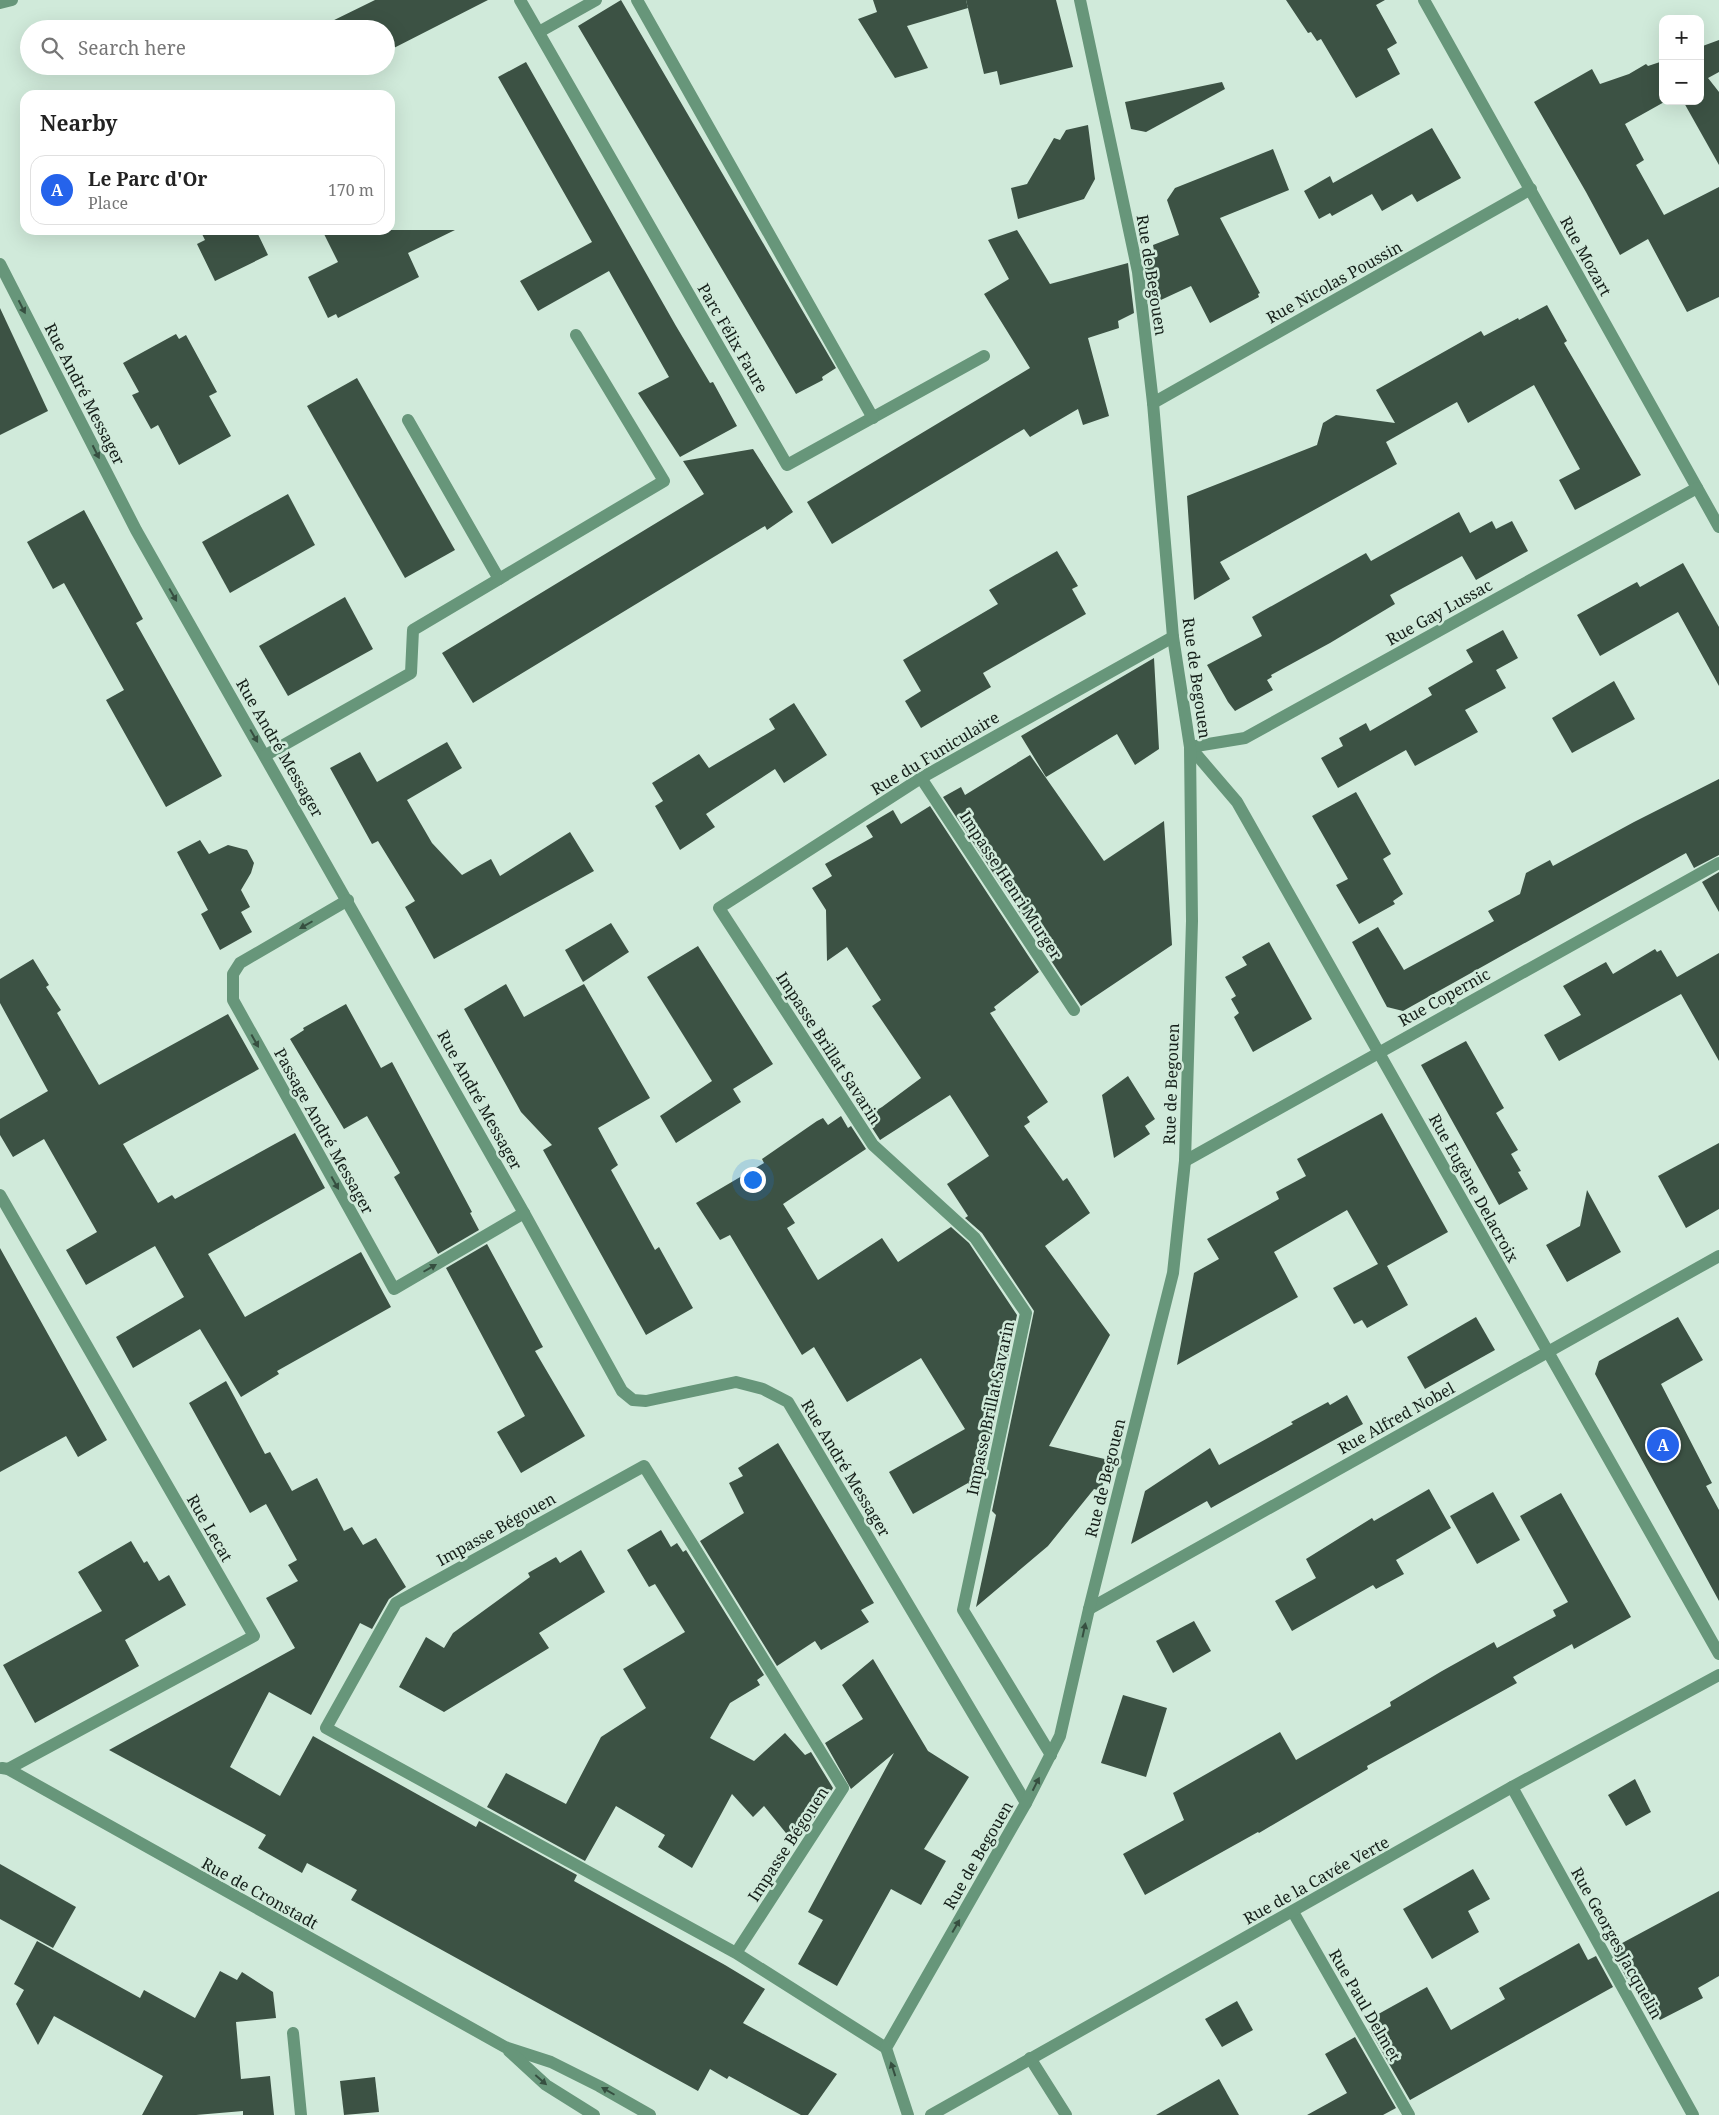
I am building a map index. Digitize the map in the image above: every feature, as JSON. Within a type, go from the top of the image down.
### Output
[{"type":"street","points":[[0,3],[12,0]]},
{"type":"street","name":"Parc Félix Faure","points":[[520,0],[787,465],[984,356]]},
{"type":"street","points":[[539,32],[596,0]]},
{"type":"street","points":[[637,0],[873,418]]},
{"type":"street","name":"Rue de Begouen","points":[[886,2048],[1026,1803],[1060,1736],[1089,1609],[1173,1273],[1186,1161],[1192,921],[1190,747],[1173,637],[1153,403],[1138,272],[1080,0]]},
{"type":"street","name":"Rue Mozart","points":[[1424,0],[1719,527]]},
{"type":"street","name":"Rue Nicolas Poussin","points":[[1153,403],[1531,189]]},
{"type":"street","name":"Rue André Messager","points":[[0,264],[136,530],[348,900],[622,1392],[633,1400],[659,1399],[687,1391],[736,1382],[763,1389],[788,1402],[1026,1803]]},
{"type":"street","points":[[266,755],[410,673],[413,630],[664,481],[576,335]]},
{"type":"street","points":[[408,420],[499,579]]},
{"type":"street","name":"Rue Gay Lussac","points":[[1190,747],[1245,738],[1697,488]]},
{"type":"street","name":"Rue du Funiculaire","points":[[719,908],[921,778],[1173,637]]},
{"type":"street","name":"Rue Eugène Delacroix","points":[[1190,747],[1237,802],[1719,1654]]},
{"type":"street","name":"Impasse Henri Murger","points":[[921,778],[1074,1010]]},
{"type":"street","name":"Rue Copernic","points":[[1186,1161],[1719,863]]},
{"type":"street","name":"Passage André Messager","points":[[348,900],[240,963],[233,974],[233,1000],[394,1289],[524,1213]]},
{"type":"street","name":"Impasse Brillat Savarin","points":[[719,908],[873,1146],[975,1238],[1026,1312],[963,1610],[1051,1755]]},
{"type":"street","name":"Rue Lecat","points":[[0,1195],[254,1636],[4,1768]]},
{"type":"street","name":"Rue Alfred Nobel","points":[[1089,1609],[1719,1256]]},
{"type":"street","name":"Impasse Bégouen","points":[[736,1953],[843,1788],[644,1466],[396,1603],[326,1728],[736,1953],[886,2048]]},
{"type":"street","name":"Rue de la Cavée Verte","points":[[931,2115],[1512,1787],[1719,1675]]},
{"type":"street","name":"Rue de Cronstadt","points":[[4,1768],[505,2047],[551,2062],[650,2115]]},
{"type":"street","name":"Rue Georges Jacquelin","points":[[1512,1787],[1693,2115]]},
{"type":"street","name":"Rue Paul Delmet","points":[[1293,1912],[1409,2115]]},
{"type":"street","points":[[293,2033],[301,2115]]},
{"type":"street","name":"Rue de Cronstadt","points":[[505,2047],[546,2085],[594,2115]]},
{"type":"street","points":[[886,2048],[908,2115]]},
{"type":"street","points":[[1030,2058],[1066,2115]]},
{"type":"building","points":[[375,0],[488,0],[395,47],[395,20],[334,20]]},
{"type":"building","points":[[621,0],[836,368],[822,377],[823,380],[796,394],[578,26]]},
{"type":"building","points":[[873,0],[966,0],[968,8],[907,26],[928,68],[895,78],[858,19],[877,12]]},
{"type":"building","points":[[966,0],[1056,0],[1073,67],[1000,85],[997,71],[984,74]]},
{"type":"building","points":[[1286,0],[1385,0],[1376,5],[1397,43],[1387,49],[1400,74],[1356,98],[1321,39],[1317,41],[1311,32],[1308,33]]},
{"type":"building","points":[[1719,40],[1719,72],[1708,78],[1719,92],[1719,165],[1685,105],[1704,105],[1704,46]]},
{"type":"building","points":[[526,62],[676,326],[710,383],[713,382],[737,426],[680,457],[638,393],[669,377],[609,271],[538,311],[520,281],[592,242],[498,77]]},
{"type":"building","points":[[1659,62],[1659,105],[1625,124],[1644,160],[1636,165],[1664,215],[1719,187],[1719,297],[1687,312],[1648,239],[1620,255],[1534,102],[1592,69],[1600,84],[1629,74],[1646,64],[1648,66]]},
{"type":"building","points":[[1222,82],[1225,89],[1146,132],[1131,129],[1125,102]]},
{"type":"building","points":[[1088,125],[1095,179],[1084,199],[1018,219],[1011,188],[1027,184],[1054,138],[1060,140],[1066,130]]},
{"type":"building","points":[[1432,128],[1461,178],[1417,202],[1412,194],[1382,211],[1372,194],[1332,216],[1330,213],[1319,219],[1304,191],[1330,176],[1333,183]]},
{"type":"building","points":[[1273,149],[1289,190],[1220,218],[1260,293],[1258,294],[1259,297],[1210,323],[1191,286],[1150,305],[1144,259],[1155,256],[1153,245],[1179,235],[1167,200],[1175,188]]},
{"type":"building","points":[[395,230],[455,230],[408,253],[419,277],[338,318],[336,314],[328,318],[308,277],[338,262],[324,235],[395,235]]},
{"type":"building","points":[[1017,230],[1050,284],[1128,263],[1134,313],[1118,321],[1119,328],[1088,338],[1109,416],[1083,425],[1078,409],[1030,437],[1024,429],[832,544],[807,502],[1030,368],[984,294],[1009,279],[988,240]]},
{"type":"building","points":[[202,235],[258,235],[268,255],[215,281],[197,244],[205,240]]},
{"type":"building","points":[[1547,305],[1567,341],[1564,343],[1641,475],[1575,510],[1559,480],[1580,469],[1534,385],[1468,423],[1457,402],[1386,442],[1397,464],[1220,562],[1230,579],[1194,600],[1187,496],[1317,445],[1323,423],[1336,415],[1395,423],[1376,390],[1481,331],[1484,336]]},
{"type":"building","points":[[0,308],[48,411],[0,435]]},
{"type":"building","points":[[176,334],[179,339],[186,335],[217,392],[209,396],[231,436],[179,465],[158,425],[151,429],[132,395],[139,392],[123,363]]},
{"type":"building","points":[[357,378],[455,550],[405,578],[307,406]]},
{"type":"building","points":[[753,449],[793,512],[767,530],[765,526],[473,703],[442,653],[704,494],[683,461]]},
{"type":"building","points":[[288,494],[315,545],[230,593],[202,542]]},
{"type":"building","points":[[84,510],[143,619],[136,623],[222,776],[166,807],[106,700],[124,690],[64,583],[53,589],[27,542]]},
{"type":"building","points":[[1459,512],[1470,533],[1492,521],[1496,529],[1512,521],[1528,551],[1476,580],[1462,556],[1390,595],[1395,604],[1330,643],[1271,675],[1272,677],[1267,680],[1273,690],[1235,711],[1207,665],[1262,636],[1252,617],[1366,553],[1371,561]]},
{"type":"building","points":[[1057,551],[1078,586],[1072,589],[1086,614],[983,673],[991,687],[921,728],[905,701],[921,691],[903,660],[998,604],[989,590]]},
{"type":"building","points":[[1683,563],[1719,627],[1719,686],[1678,612],[1600,656],[1577,615],[1637,582],[1640,587]]},
{"type":"building","points":[[345,597],[373,649],[288,696],[259,646]]},
{"type":"building","points":[[1503,630],[1518,658],[1496,670],[1506,688],[1465,710],[1478,732],[1415,766],[1406,750],[1338,788],[1321,758],[1343,746],[1339,738],[1366,723],[1370,731],[1432,695],[1428,688],[1473,662],[1466,650]]},
{"type":"building","points":[[1154,658],[1159,749],[1135,765],[1117,734],[1046,777],[1021,736]]},
{"type":"building","points":[[1614,681],[1635,719],[1572,753],[1552,718]]},
{"type":"building","points":[[794,703],[827,755],[784,783],[775,769],[706,814],[715,827],[680,850],[655,806],[663,801],[652,783],[699,754],[709,768],[775,729],[769,719]]},
{"type":"building","points":[[447,742],[462,768],[407,800],[432,843],[462,875],[491,859],[500,876],[570,832],[594,871],[434,959],[405,907],[415,901],[378,841],[372,844],[330,768],[360,752],[377,782]]},
{"type":"building","points":[[1030,755],[1104,861],[1164,821],[1172,945],[1081,1006],[943,797],[961,787],[965,795]]},
{"type":"building","points":[[1719,779],[1719,855],[1694,868],[1686,853],[1403,1011],[1387,1007],[1352,942],[1378,927],[1404,970],[1494,921],[1488,911],[1520,894],[1526,873],[1550,860],[1553,866]]},
{"type":"building","points":[[1356,792],[1391,854],[1383,859],[1403,894],[1393,901],[1395,904],[1359,924],[1336,885],[1348,879],[1312,816]]},
{"type":"building","points":[[930,806],[1039,972],[994,1007],[996,1010],[990,1013],[1048,1102],[1027,1117],[1030,1122],[1024,1126],[1063,1181],[1067,1178],[1090,1213],[1045,1246],[1110,1335],[1049,1446],[1109,1460],[1101,1491],[1094,1489],[1048,1546],[976,1607],[996,1515],[992,1511],[1034,1311],[982,1233],[965,1218],[968,1216],[947,1184],[989,1156],[950,1095],[880,1140],[865,1117],[882,1107],[921,1078],[872,1006],[881,1000],[847,947],[827,961],[826,910],[812,888],[832,876],[825,864],[873,837],[866,826],[893,810],[901,824]]},
{"type":"building","points":[[200,840],[209,854],[228,845],[247,850],[254,863],[251,873],[241,890],[250,907],[241,912],[252,932],[220,950],[201,914],[208,910],[177,852]]},
{"type":"building","points":[[1719,872],[1719,912],[1702,882]]},
{"type":"building","points":[[611,923],[629,952],[583,982],[565,950]]},
{"type":"building","points":[[1269,942],[1312,1019],[1253,1052],[1234,1017],[1239,1013],[1231,999],[1236,996],[1225,977],[1247,965],[1242,957]]},
{"type":"building","points":[[698,946],[773,1064],[733,1089],[741,1102],[676,1143],[660,1116],[712,1081],[647,977]]},
{"type":"building","points":[[1655,949],[1657,952],[1661,950],[1677,977],[1719,953],[1719,1061],[1681,994],[1559,1061],[1544,1035],[1581,1015],[1563,986],[1606,962],[1613,974]]},
{"type":"building","points":[[33,959],[49,985],[46,987],[61,1010],[57,1013],[99,1085],[228,1014],[259,1069],[123,1144],[158,1203],[172,1195],[175,1199],[295,1133],[325,1188],[208,1254],[245,1317],[361,1252],[391,1307],[277,1371],[279,1374],[241,1397],[200,1329],[133,1368],[116,1337],[184,1297],[155,1246],[86,1285],[66,1250],[97,1232],[44,1139],[13,1157],[0,1135],[0,1119],[48,1091],[0,1003],[0,979]]},
{"type":"building","points":[[506,984],[524,1017],[584,984],[650,1098],[598,1128],[618,1165],[611,1170],[655,1250],[659,1247],[693,1308],[646,1335],[543,1150],[552,1145],[521,1112],[464,1009]]},
{"type":"building","points":[[346,1004],[381,1068],[392,1062],[472,1212],[470,1213],[479,1230],[438,1254],[394,1177],[400,1173],[367,1116],[344,1129],[290,1039],[304,1030],[303,1028]]},
{"type":"building","points":[[1466,1041],[1504,1108],[1496,1113],[1518,1150],[1511,1154],[1521,1171],[1518,1172],[1528,1189],[1499,1205],[1421,1065]]},
{"type":"building","points":[[1128,1076],[1155,1119],[1145,1126],[1150,1134],[1114,1158],[1102,1095]]},
{"type":"building","points":[[1382,1113],[1448,1232],[1387,1266],[1408,1305],[1367,1328],[1362,1320],[1354,1324],[1333,1288],[1378,1264],[1347,1210],[1274,1252],[1298,1297],[1177,1365],[1194,1273],[1219,1259],[1207,1239],[1279,1199],[1276,1192],[1306,1176],[1297,1159]]},
{"type":"building","points":[[841,1116],[848,1128],[851,1126],[866,1149],[783,1204],[795,1223],[787,1228],[818,1280],[882,1238],[898,1262],[951,1227],[969,1243],[1017,1315],[979,1496],[968,1483],[913,1514],[889,1472],[965,1429],[921,1358],[847,1402],[814,1347],[802,1355],[730,1235],[720,1240],[696,1203],[764,1163],[762,1159],[817,1121],[823,1118],[828,1125]]},
{"type":"building","points":[[1719,1143],[1719,1209],[1686,1228],[1658,1176]]},
{"type":"building","points":[[1587,1190],[1621,1252],[1567,1282],[1546,1245],[1580,1226]]},
{"type":"building","points":[[487,1244],[543,1347],[535,1351],[585,1436],[521,1473],[497,1432],[525,1416],[446,1268]]},
{"type":"building","points":[[0,1248],[107,1440],[78,1457],[66,1436],[0,1472]]},
{"type":"building","points":[[1476,1317],[1495,1350],[1425,1389],[1407,1357]]},
{"type":"building","points":[[1678,1317],[1703,1360],[1661,1384],[1712,1483],[1706,1486],[1719,1510],[1719,1601],[1595,1374],[1599,1361]]},
{"type":"building","points":[[226,1381],[265,1454],[270,1452],[292,1491],[317,1478],[344,1531],[352,1527],[363,1545],[376,1538],[406,1587],[389,1599],[372,1629],[360,1623],[311,1715],[269,1692],[230,1767],[280,1796],[313,1736],[476,1827],[479,1821],[577,1875],[574,1881],[765,1989],[743,2023],[837,2074],[808,2115],[801,2115],[729,2076],[727,2079],[710,2069],[698,2091],[351,1900],[357,1890],[307,1863],[302,1873],[258,1848],[266,1835],[109,1750],[295,1648],[266,1598],[298,1581],[288,1565],[297,1560],[266,1504],[250,1513],[189,1403]]},
{"type":"building","points":[[1347,1395],[1363,1424],[1211,1508],[1207,1501],[1131,1544],[1145,1491],[1210,1448],[1219,1465],[1293,1424],[1291,1422],[1328,1402],[1330,1405]]},
{"type":"building","points":[[778,1443],[874,1603],[861,1610],[869,1622],[821,1650],[815,1641],[777,1666],[700,1541],[744,1513],[729,1483],[743,1476],[738,1468]]},
{"type":"building","points":[[1429,1489],[1451,1528],[1396,1560],[1404,1574],[1376,1589],[1373,1585],[1292,1631],[1275,1601],[1316,1578],[1306,1559],[1372,1518],[1374,1521]]},
{"type":"building","points":[[1493,1492],[1520,1540],[1477,1564],[1450,1516]]},
{"type":"building","points":[[1561,1493],[1631,1617],[1574,1649],[1572,1644],[1513,1677],[1517,1683],[1367,1766],[1368,1769],[1259,1833],[1145,1895],[1123,1854],[1184,1820],[1173,1793],[1280,1732],[1296,1760],[1391,1706],[1390,1702],[1494,1642],[1497,1648],[1556,1616],[1553,1610],[1568,1602],[1520,1516]]},
{"type":"building","points":[[661,1530],[671,1547],[677,1543],[683,1552],[686,1550],[764,1675],[757,1680],[760,1685],[730,1703],[710,1738],[754,1761],[785,1733],[805,1755],[811,1752],[833,1788],[813,1820],[790,1838],[764,1806],[753,1817],[732,1794],[692,1868],[658,1847],[665,1835],[616,1806],[585,1861],[487,1807],[506,1773],[566,1804],[601,1737],[646,1708],[623,1669],[685,1632],[655,1584],[649,1587],[627,1550]]},
{"type":"building","points":[[131,1541],[144,1563],[147,1561],[159,1581],[169,1575],[186,1605],[125,1640],[139,1666],[35,1723],[3,1665],[102,1611],[78,1572]]},
{"type":"building","points":[[581,1550],[605,1592],[539,1633],[549,1648],[444,1712],[399,1687],[426,1637],[444,1648],[453,1633],[530,1577],[528,1573],[556,1557],[560,1563]]},
{"type":"building","points":[[1194,1621],[1211,1651],[1173,1673],[1156,1641]]},
{"type":"building","points":[[873,1659],[928,1751],[969,1777],[924,1849],[946,1861],[921,1905],[891,1889],[837,1986],[798,1964],[823,1920],[808,1912],[894,1753],[851,1789],[825,1743],[863,1719],[842,1685]]},
{"type":"building","points":[[1123,1695],[1167,1708],[1146,1777],[1101,1763]]},
{"type":"building","points":[[1635,1779],[1651,1812],[1626,1826],[1608,1795]]},
{"type":"building","points":[[0,1864],[76,1907],[53,1948],[0,1919]]},
{"type":"building","points":[[1473,1869],[1490,1899],[1468,1911],[1479,1932],[1432,1959],[1403,1909]]},
{"type":"building","points":[[1719,1891],[1719,1976],[1698,1988],[1703,1998],[1660,2020],[1633,1976],[1627,1979],[1611,1949]]},
{"type":"building","points":[[37,1941],[140,1998],[144,1990],[195,2018],[220,1971],[237,1980],[242,1972],[273,1992],[276,2018],[236,2022],[241,2079],[270,2076],[274,2115],[243,2115],[243,2111],[196,2115],[142,2115],[163,2076],[54,2016],[38,2045],[16,2004],[24,1990],[14,1984]]},
{"type":"building","points":[[1579,1943],[1588,1960],[1596,1956],[1613,1987],[1410,2100],[1369,2029],[1377,2025],[1373,2017],[1427,1987],[1451,2030],[1505,1999],[1499,1988]]},
{"type":"building","points":[[1237,2001],[1253,2030],[1222,2047],[1205,2019]]},
{"type":"building","points":[[1355,2037],[1396,2108],[1383,2115],[1307,2115],[1347,2093],[1325,2054]]},
{"type":"building","points":[[375,2077],[379,2112],[344,2115],[340,2081]]},
{"type":"building","points":[[1219,2079],[1239,2115],[1156,2115]]},
{"type":"place","name":"Le Parc d'Or","points":[[1663,1445]]}]
